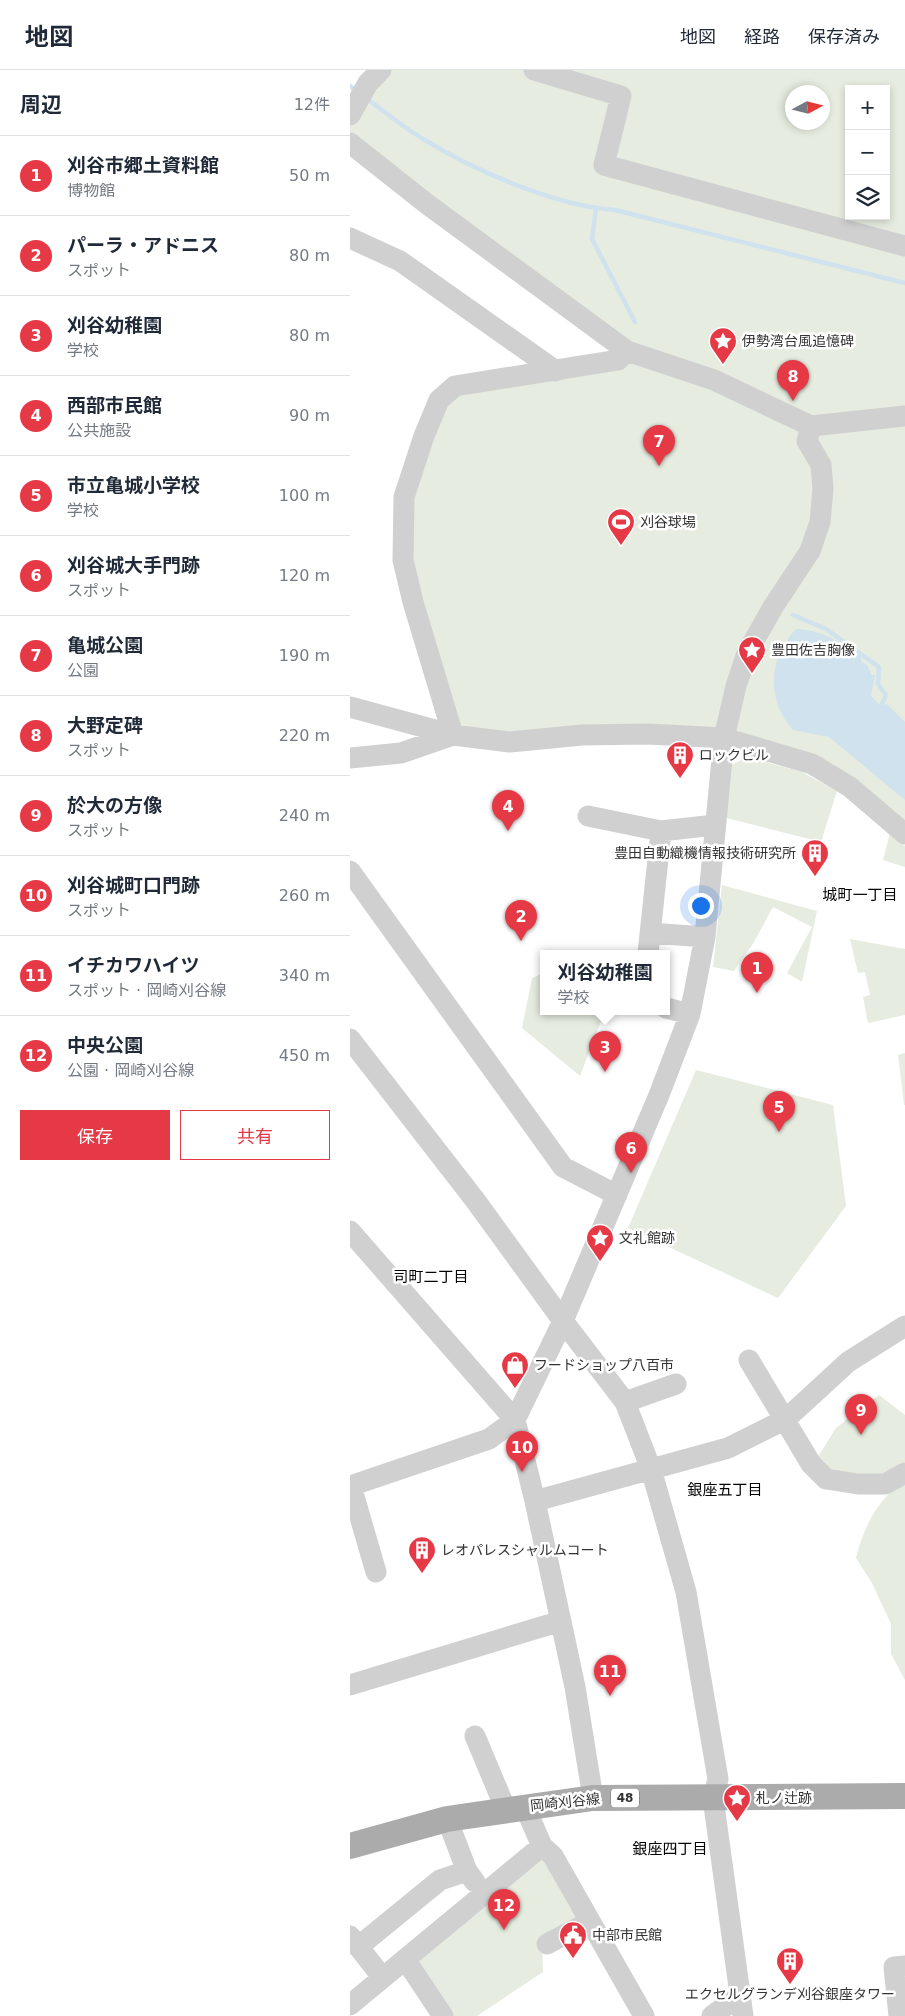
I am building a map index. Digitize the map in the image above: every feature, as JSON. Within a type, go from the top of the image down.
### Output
[{"type":"main road","name":"岡崎刈谷線","points":[[350,1846],[447,1819],[593,1798],[905,1796]]},
{"type":"street","points":[[350,114],[368,83],[381,70]]},
{"type":"street","points":[[534,70],[621,96],[604,165],[905,246]]},
{"type":"street","points":[[350,144],[427,204],[627,351],[714,380],[811,426],[905,416]]},
{"type":"street","points":[[350,238],[400,261],[556,371]]},
{"type":"street","points":[[453,735],[415,611],[403,560],[404,496],[424,436],[439,400],[455,386],[618,360],[627,351]]},
{"type":"street","points":[[376,1572],[352,1484],[489,1439],[515,1420],[562,1321],[617,1195],[690,1014],[705,937],[724,738],[736,686],[747,653],[773,607],[810,551],[820,522],[823,489],[821,465],[807,442],[811,426]]},
{"type":"street","points":[[350,707],[453,735],[510,742],[582,735],[648,734],[724,738],[812,764],[850,787],[905,834]]},
{"type":"street","points":[[350,758],[401,753],[453,735]]},
{"type":"street","points":[[588,816],[661,830],[715,825]]},
{"type":"street","points":[[661,830],[649,943],[705,937]]},
{"type":"street","points":[[350,871],[563,1167],[617,1195]]},
{"type":"street","points":[[670,1009],[690,1014]]},
{"type":"street","points":[[350,1039],[475,1200],[562,1321],[625,1402],[651,1469],[686,1592],[718,1779],[713,1798],[741,2006],[712,2016]]},
{"type":"street","points":[[350,1230],[515,1420],[535,1501],[575,1687],[593,1798]]},
{"type":"street","points":[[535,1501],[728,1448],[786,1419],[848,1362],[905,1326]]},
{"type":"street","points":[[749,1360],[786,1419],[811,1464],[826,1479],[858,1484],[885,1484],[905,1473]]},
{"type":"street","points":[[625,1402],[676,1384]]},
{"type":"street","points":[[350,1685],[561,1621]]},
{"type":"street","points":[[475,1736],[515,1808],[542,1846],[553,1856],[644,2016]]},
{"type":"street","points":[[905,1796],[905,1801]]},
{"type":"street","points":[[447,1819],[467,1870],[484,1892]]},
{"type":"street","points":[[350,2005],[484,1892],[542,1846]]},
{"type":"street","points":[[382,1978],[354,1941],[440,1880],[467,1870]]},
{"type":"street","points":[[547,1944],[589,1922]]},
{"type":"street","points":[[405,1959],[443,2016]]},
{"type":"street","points":[[899,2016],[894,1967],[905,1966]]},
{"type":"shaded area","points":[[381,70],[905,70],[905,834],[850,787],[724,738],[453,735],[413,602],[404,497],[439,400],[627,351],[350,143],[350,116]]},
{"type":"shaded area","points":[[747,757],[802,772],[837,791],[821,842],[723,817],[726,768]]},
{"type":"shaded area","points":[[890,833],[905,846],[905,867],[883,860]]},
{"type":"shaded area","points":[[722,885],[817,911],[802,982],[787,973],[812,927],[773,907],[754,942],[734,971],[713,967]]},
{"type":"shaded area","points":[[850,939],[905,949],[905,1015],[868,1023],[863,997],[870,995],[865,972],[858,973]]},
{"type":"shaded area","points":[[540,975],[540,1015],[603,1015],[580,1076],[522,1028],[532,978]]},
{"type":"shaded area","points":[[905,1053],[905,1105],[904,1105],[898,1055]]},
{"type":"shaded area","points":[[696,1070],[833,1105],[846,1206],[778,1298],[628,1228]]},
{"type":"shaded area","points":[[879,1395],[905,1415],[905,1462],[883,1478],[829,1474],[816,1460],[836,1428]]},
{"type":"shaded area","points":[[905,1481],[905,1680],[891,1654],[891,1624],[872,1583],[856,1558],[867,1525],[879,1505],[895,1488]]},
{"type":"shaded area","points":[[546,1858],[581,1919],[542,1942],[543,1972],[477,2016],[450,2016],[411,1960],[534,1859]]},
{"type":"water","points":[[796,629],[822,634],[861,656],[861,661],[868,666],[871,675],[875,675],[871,696],[881,706],[887,704],[905,722],[905,800],[829,737],[793,730],[784,718],[778,705],[774,679],[780,653]]},
{"type":"waterway","points":[[350,86],[357,92]]},
{"type":"waterway","points":[[366,98],[410,130],[445,152],[492,175],[542,194],[567,202],[615,210],[905,283]]},
{"type":"waterway","points":[[596,209],[592,239],[635,322]]},
{"type":"waterway","points":[[793,615],[826,629],[879,667],[878,684],[886,695],[881,706]]},
{"type":"place","name":"伊勢湾台風追憶碑","points":[[723,365]]},
{"type":"place","name":"大野定碑","points":[[793,401]]},
{"type":"place","name":"亀城公園","points":[[659,466]]},
{"type":"place","name":"刈谷球場","points":[[621,546]]},
{"type":"place","name":"豊田佐吉胸像","points":[[752,674]]},
{"type":"place","name":"ロックビル","points":[[680,779]]},
{"type":"place","name":"西部市民館","points":[[508,831]]},
{"type":"place","name":"豊田自動織機情報技術研究所","points":[[815,877]]},
{"type":"place","name":"パーラ・アドニス","points":[[521,941]]},
{"type":"place","name":"刈谷市郷土資料館","points":[[757,993]]},
{"type":"place","name":"刈谷幼稚園","points":[[605,1072]]},
{"type":"place","name":"市立亀城小学校","points":[[779,1132]]},
{"type":"place","name":"刈谷城大手門跡","points":[[631,1173]]},
{"type":"place","name":"文礼館跡","points":[[600,1262]]},
{"type":"place","name":"フードショップ八百市","points":[[515,1389]]},
{"type":"place","name":"於大の方像","points":[[861,1435]]},
{"type":"place","name":"刈谷城町口門跡","points":[[522,1472]]},
{"type":"place","name":"レオパレスシャルムコート","points":[[422,1574]]},
{"type":"place","name":"イチカワハイツ","points":[[610,1696]]},
{"type":"place","name":"札ノ辻跡","points":[[737,1822]]},
{"type":"place","name":"中央公園","points":[[504,1930]]},
{"type":"place","name":"中部市民館","points":[[573,1959]]},
{"type":"place","name":"エクセルグランデ刈谷銀座タワー","points":[[790,1985]]},
{"type":"district","name":"城町一丁目","points":[[860,895]]},
{"type":"district","name":"司町二丁目","points":[[431,1277]]},
{"type":"district","name":"銀座五丁目","points":[[725,1490]]},
{"type":"district","name":"銀座四丁目","points":[[670,1849]]}]
